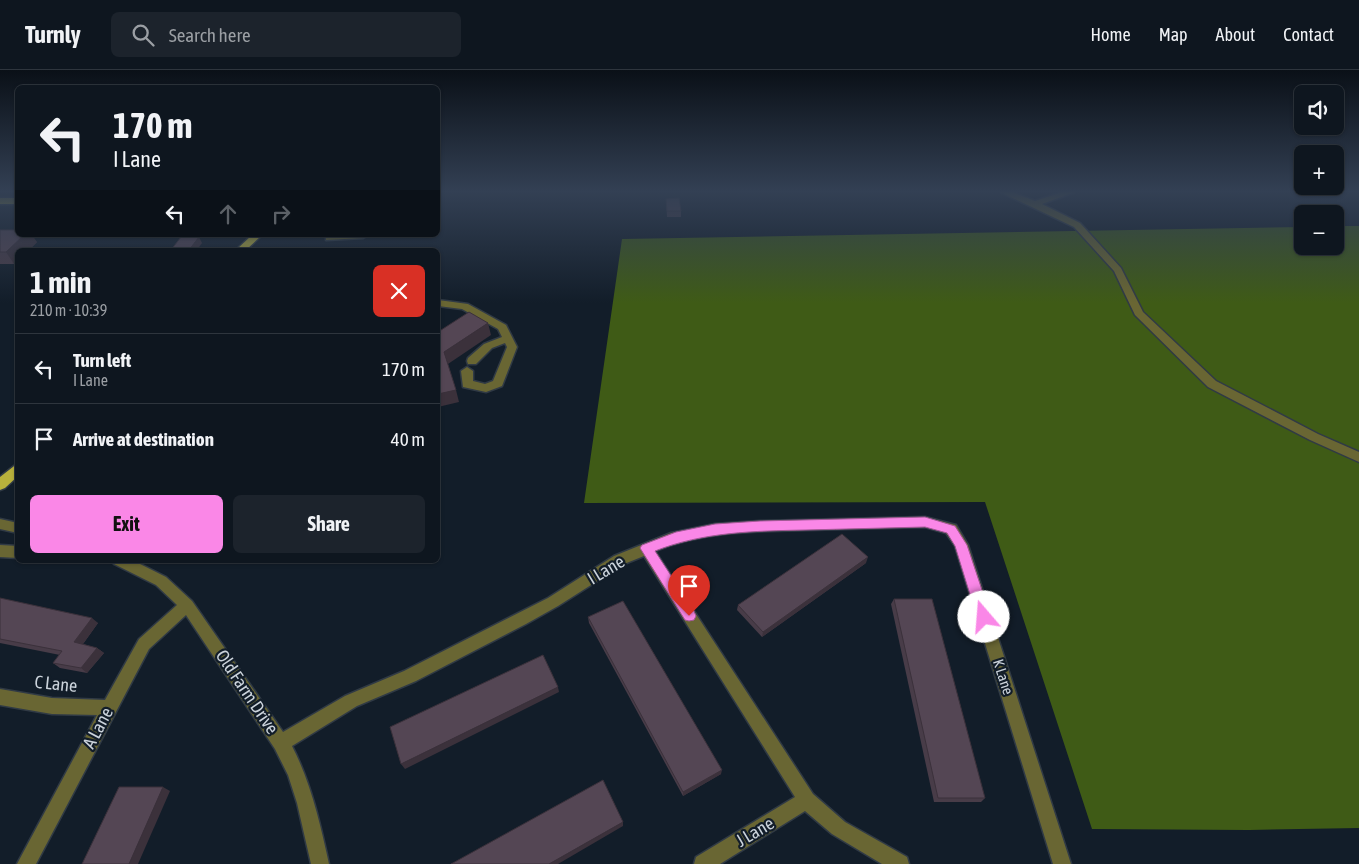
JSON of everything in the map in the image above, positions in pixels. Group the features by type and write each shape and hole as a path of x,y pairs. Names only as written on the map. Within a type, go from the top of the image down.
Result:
{"main road":[{"path":"243,248 255,237"},
{"path":"0,485 15,471"}],"street":[{"path":"1081,229 1118,270 1139,313 1212,384 1359,458"},
{"path":"329,238 340,237"},
{"path":"440,304 464,306 502,327 508,338 512,347 498,383 486,388 467,384 469,366 488,346 508,338"},
{"name":"K Lane","path":"646,548 676,537 715,529 760,526 925,522 951,529 961,545 1062,864"},
{"path":"0,524 15,527"},
{"path":"646,548 808,800 820,815 900,864"},
{"name":"I Lane","path":"281,742 351,701 410,676 521,620 619,560 646,548"},
{"path":"0,551 15,552"},
{"name":"Old Farm Drive","path":"125,563 161,581 187,604 281,742 296,772 306,803 320,864"},
{"name":"A Lane","path":"26,864 144,644 187,604"},
{"name":"C Lane","path":"0,698 52,706 108,708"},
{"name":"J Lane","path":"703,864 808,800"}],"green space":[{"path":"1186,229 1294,229 1294,255 1344,255 1344,229 1359,229 1359,828 1249,830 1092,829 985,502 584,503 622,239"}],"building":[{"path":"0,230 15,230 15,237 22,237 6,252 0,252"},
{"path":"181,237 199,237 191,248 173,248"},
{"path":"469,312 488,323 444,352 456,390 440,394 440,331"},
{"path":"842,534 868,557 763,632 738,605"},
{"path":"0,598 92,618 74,642 97,648 81,668 53,663 62,651 0,639"},
{"path":"894,599 932,599 985,798 938,798"},
{"path":"623,601 722,770 683,792 588,617"},
{"path":"543,655 558,687 401,764 390,727"},
{"path":"603,780 623,822 549,864 451,864"},
{"path":"119,787 163,787 129,864 82,864"}],"route":[{"path":"689,616 646,548 676,537 715,529 925,522 951,529 961,545 984,617"}]}
